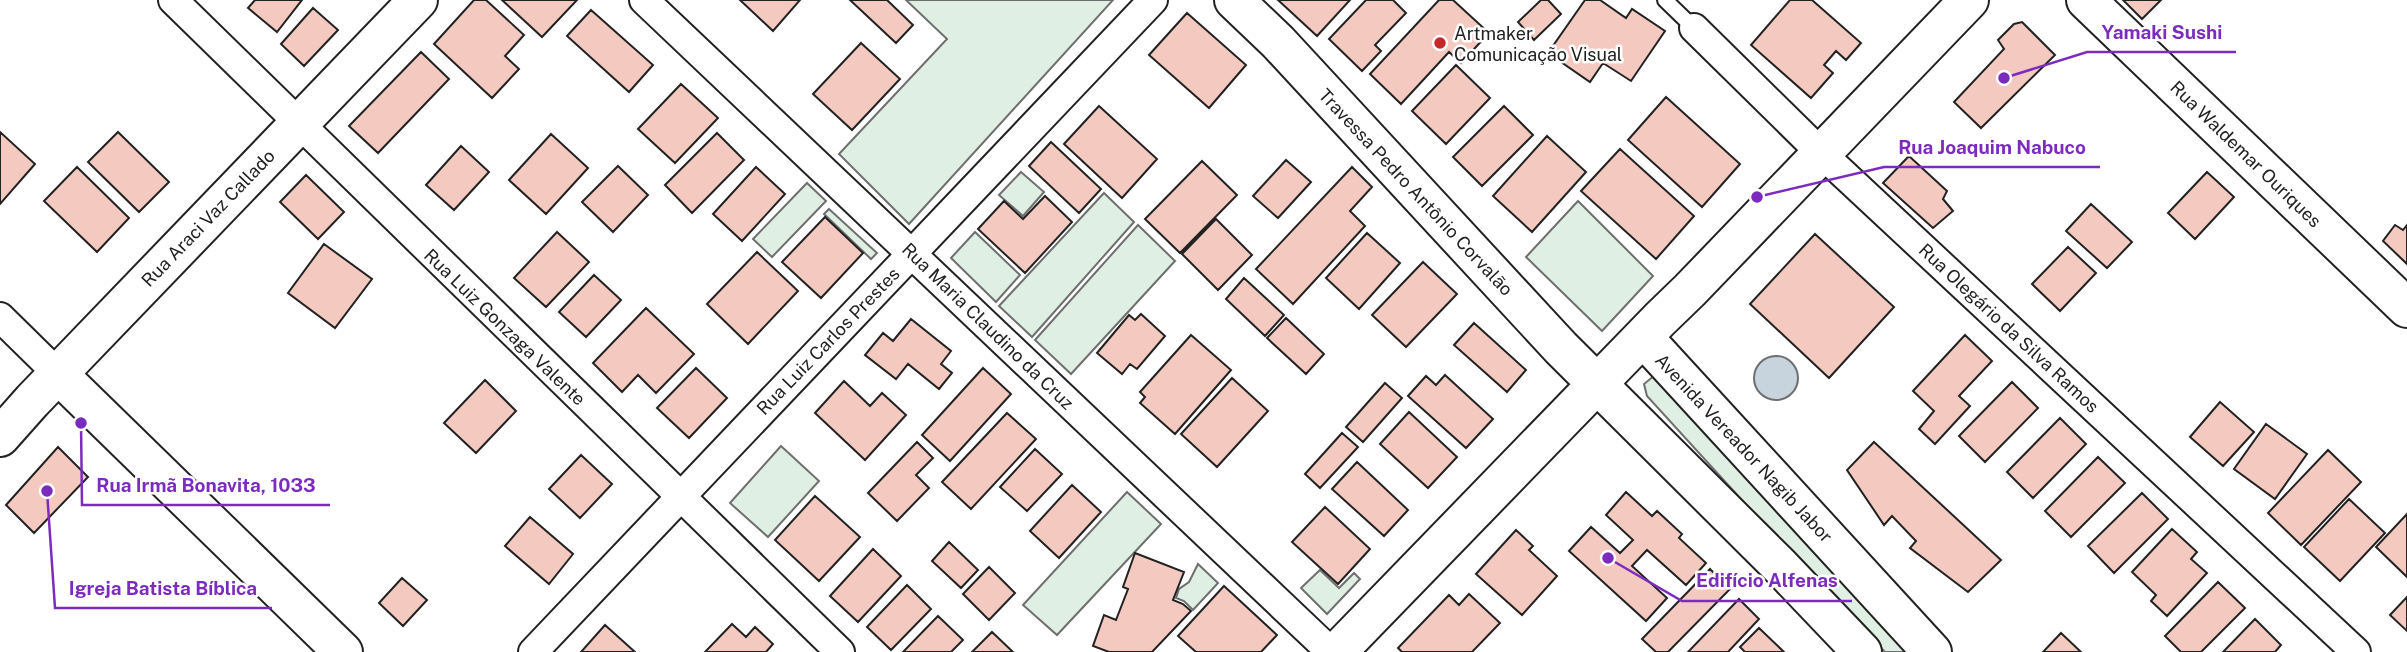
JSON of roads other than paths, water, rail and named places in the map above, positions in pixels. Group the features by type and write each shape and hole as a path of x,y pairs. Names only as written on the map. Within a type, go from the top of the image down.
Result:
{"main road":[{"name":"Rua Araci Vaz Callado","path":"0,437 418,0"},
{"name":"Travessa Pedro Antônio Corvalão","path":"1234,0 1278,42 1561,348 1598,384"},
{"path":"1337,652 1969,0"},
{"name":"Rua Waldemar Ouriques","path":"2086,0 2407,308"},
{"name":"Avenida Vereador Nagib Jabor","path":"1643,337 1932,652"},
{"path":"58,374 342,652"},
{"path":"1598,384 1862,652"},
{"path":"1781,567 1817,528"}],"street":[{"name":"Rua Luiz Gonzaga Valente","path":"173,0 840,652"},
{"name":"Rua Maria Claudino da Cruz","path":"644,0 1331,652"},
{"name":"Rua Luiz Carlos Prestes","path":"533,652 1153,0"},
{"name":"Rua Olegário da Silva Ramos","path":"1693,28 1821,153 2356,652"},
{"path":"0,317 58,374"}],"lane":[{"name":"Rua Olegário da Silva Ramos","path":"1665,0 1693,28"}],"place":[{"name":"Artmaker Comunicação Visual","path":"1440,43"},
{"name":"Yamaki Sushi","path":"2004,78"},
{"name":"Rua Joaquim Nabuco","path":"1757,197"},
{"name":"Rua Irmã Bonavita, 1033","path":"81,423"},
{"name":"Igreja Batista Bíblica","path":"47,491"},
{"name":"Edifício Alfenas","path":"1608,558"}]}
